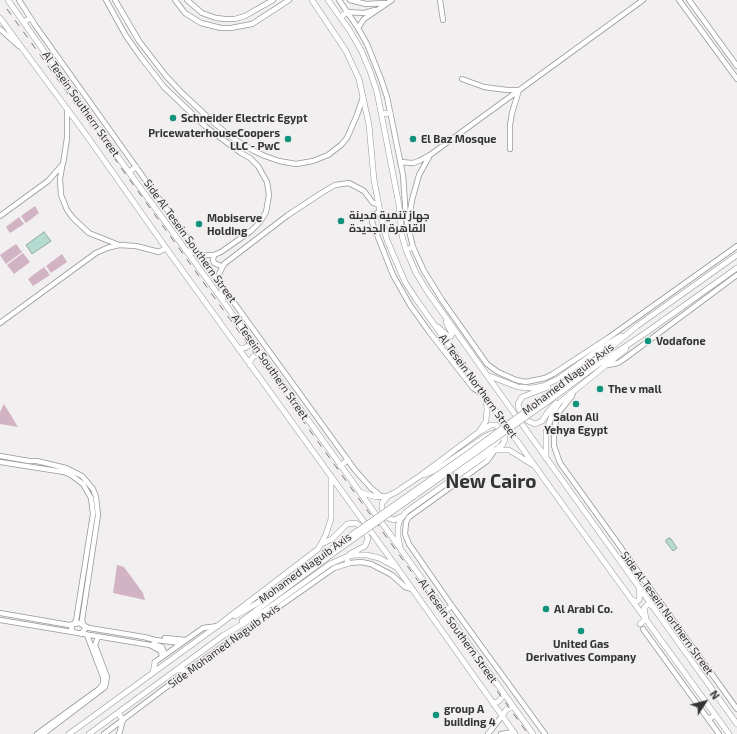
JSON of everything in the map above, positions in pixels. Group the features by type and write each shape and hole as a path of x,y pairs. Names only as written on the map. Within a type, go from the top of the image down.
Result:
{"main road":[{"name":"Al Tesein Southern Street","path":"8,0 129,172 533,734"},
{"name":"Al Tesein Northern Street","path":"328,0 341,17 361,50 377,92 399,206 402,236 406,250 416,273 481,368 737,724"},
{"name":"Al Tesein Northern Street","path":"313,1 346,51 359,79 368,125 378,204 387,240 405,282 432,323 485,395 535,467 729,734"},
{"path":"341,17 347,12"},
{"name":"Al Tesein Southern Street","path":"0,18 398,569 514,733"},
{"path":"24,22 30,18"},
{"path":"381,114 390,113"},
{"path":"129,172 136,167"},
{"path":"375,233 384,230"},
{"path":"406,250 413,247"},
{"name":"Mohamed Naguib Axis","path":"548,398 637,326 737,254"},
{"name":"Mohamed Naguib Axis","path":"219,625 256,604 548,398 697,300 737,268"},
{"path":"432,323 448,336 451,336 452,334 444,315"},
{"path":"637,326 601,348 543,390 522,397 519,400 519,409 528,421 531,424 539,424 553,406 608,365 644,334"},
{"path":"238,348 245,348 248,346 250,340"},
{"path":"250,365 250,361 254,356 261,354"},
{"path":"481,368 487,364"},
{"path":"486,374 510,385 525,388 543,386 558,379"},
{"path":"479,432 486,421 487,410 485,395"},
{"path":"546,458 546,432 549,421 556,407 567,396"},
{"path":"358,491 370,496 385,496 396,492 491,425 496,425 498,427 505,439 503,444 495,450 394,520 385,516 382,508 382,503 385,496"},
{"path":"420,476 436,470 486,436 500,433"},
{"path":"432,493 449,477 496,443 500,433"},
{"path":"495,450 509,450 535,467"},
{"path":"340,466 348,460"},
{"name":"Mohamed Naguib Axis","path":"69,734 279,580 322,544 330,519 331,476"},
{"path":"400,550 397,532 403,515"},
{"path":"322,544 332,538 347,524 351,523 359,525 368,538 367,544 362,549 346,557 348,563"},
{"name":"Mohamed Naguib Axis","path":"89,734 224,636 334,550"},
{"name":"Mohamed Naguib Axis","path":"224,636 263,612 330,564 346,557 354,555 379,558 398,569"},
{"path":"630,598 636,602 639,600 640,596 638,587"},
{"path":"640,624 646,619 644,608 648,604 652,607"},
{"path":"444,611 452,606"},
{"path":"153,673 155,662"},
{"path":"178,670 189,670"},
{"path":"493,704 499,701 504,694"},
{"path":"502,716 506,710 513,706"},
{"path":"118,712 123,720"},
{"path":"709,719 715,715"}],"street":[{"path":"106,0 126,36 159,81 177,101 206,127 250,158 258,166 267,182 269,195 266,212 260,222 251,231 221,252 214,255 199,254 185,250"},
{"path":"115,0 137,37 166,76 183,94 214,123 234,139 254,151 279,161 288,163 304,163 321,158 341,145 347,138 357,115 363,95"},
{"path":"175,0 185,13 201,23 221,28 231,28 252,24 287,0"},
{"path":"187,0 202,13 216,18 225,19 245,16 273,0"},
{"path":"307,0 313,1"},
{"path":"338,0 358,28 368,46 382,79 404,180 408,228 413,247 432,286 487,364 507,377 526,382 537,380 553,374 608,338 737,246"},
{"path":"350,0 366,4 389,2"},
{"path":"440,0 443,20"},
{"path":"400,162 413,163 430,155 643,0"},
{"path":"679,0 737,79"},
{"path":"690,0 737,66"},
{"name":"Side Al Tesein Southern Street","path":"21,1 30,18 136,167 348,460 363,480 385,496"},
{"path":"358,28 364,19 389,2"},
{"path":"347,12 364,13 380,8"},
{"path":"0,29 12,41 22,48"},
{"path":"154,75 160,68"},
{"path":"159,81 166,76"},
{"path":"462,79 472,84 496,89 519,90"},
{"path":"510,149 511,119 519,90"},
{"path":"0,216 58,174 63,164 67,138 67,110"},
{"path":"250,158 254,151"},
{"path":"408,228 412,200 419,175 430,155"},
{"path":"58,174 61,194 67,210 89,233 119,245 136,246 160,252 166,248"},
{"path":"223,301 219,274 221,266 227,260 307,202 336,185 346,183 355,185 367,194 373,203 378,204"},
{"path":"380,211 372,218 375,233 393,275 417,315 473,388 485,395"},
{"path":"107,248 110,245 109,242"},
{"path":"0,323 96,253 119,245"},
{"path":"214,255 214,263 221,266"},
{"path":"608,365 618,363 624,359 697,300 737,275"},
{"name":"Side Al Tesein Northern Street","path":"573,392 572,396 562,408 556,420 553,433 554,446 562,468 737,709"},
{"path":"495,450 487,461 409,517 404,528 405,534 409,544 452,606 545,734"},
{"path":"0,456 41,462 74,471 88,482 96,497 98,515 82,620 85,629 84,634 103,677 103,684 99,689 43,734"},
{"path":"32,467 31,465 33,461"},
{"path":"0,462 64,472 71,475 83,484 91,498 92,515 76,621 71,629 73,632"},
{"path":"39,468 42,465 41,462"},
{"path":"348,563 361,562 371,564 392,575 404,588 412,589"},
{"name":"Side Mohamed Naguib Axis","path":"104,734 189,670 324,575 334,568 348,563"},
{"path":"0,613 69,625 79,624 89,628 144,637 162,647 163,656"},
{"path":"0,620 143,644 153,642 183,642"},
{"name":"Side Mohamed Naguib Axis","path":"155,662 203,628 219,625"},
{"path":"644,629 720,734"},
{"path":"37,734 56,723 106,687 107,677 95,645 98,636"},
{"path":"143,644 144,637"},
{"path":"488,734 502,716"},
{"path":"119,734 123,720"},
{"path":"501,734 514,733"}],"shaded area":[{"path":"35,206 39,213 26,223 21,216"},
{"path":"19,217 24,224 10,233 6,227"},
{"path":"44,232 51,241 32,254 26,245"},
{"path":"16,244 22,252 6,264 0,255"},
{"path":"23,253 30,262 14,274 7,265"},
{"path":"62,254 67,262 51,273 46,266"},
{"path":"44,267 50,275 33,286 28,279"},
{"path":"4,404 18,427 0,424 0,412"},
{"path":"669,538 677,548 673,551 666,542"},
{"path":"117,565 124,567 143,593 145,600 113,593"}],"railway":[{"path":"7,9 528,734"}],"place":[{"name":"Schneider Electric Egypt","path":"173,118"},
{"name":"PricewaterhouseCoopers LLC - PwC","path":"288,139"},
{"name":"El Baz Mosque","path":"413,139"},
{"name":"جهاز تنمية مدينة القاهرة الجديدة","path":"341,221"},
{"name":"Mobiserve Holding","path":"199,224"},
{"name":"Vodafone","path":"648,341"},
{"name":"The v mall","path":"600,389"},
{"name":"Salon Ali Yehya Egypt","path":"576,404"},
{"name":"Al Arabi Co.","path":"546,609"},
{"name":"United Gas Derivatives Company","path":"581,631"},
{"name":"group A building 4","path":"436,715"}],"district":[{"name":"New Cairo","path":"491,482"}]}
